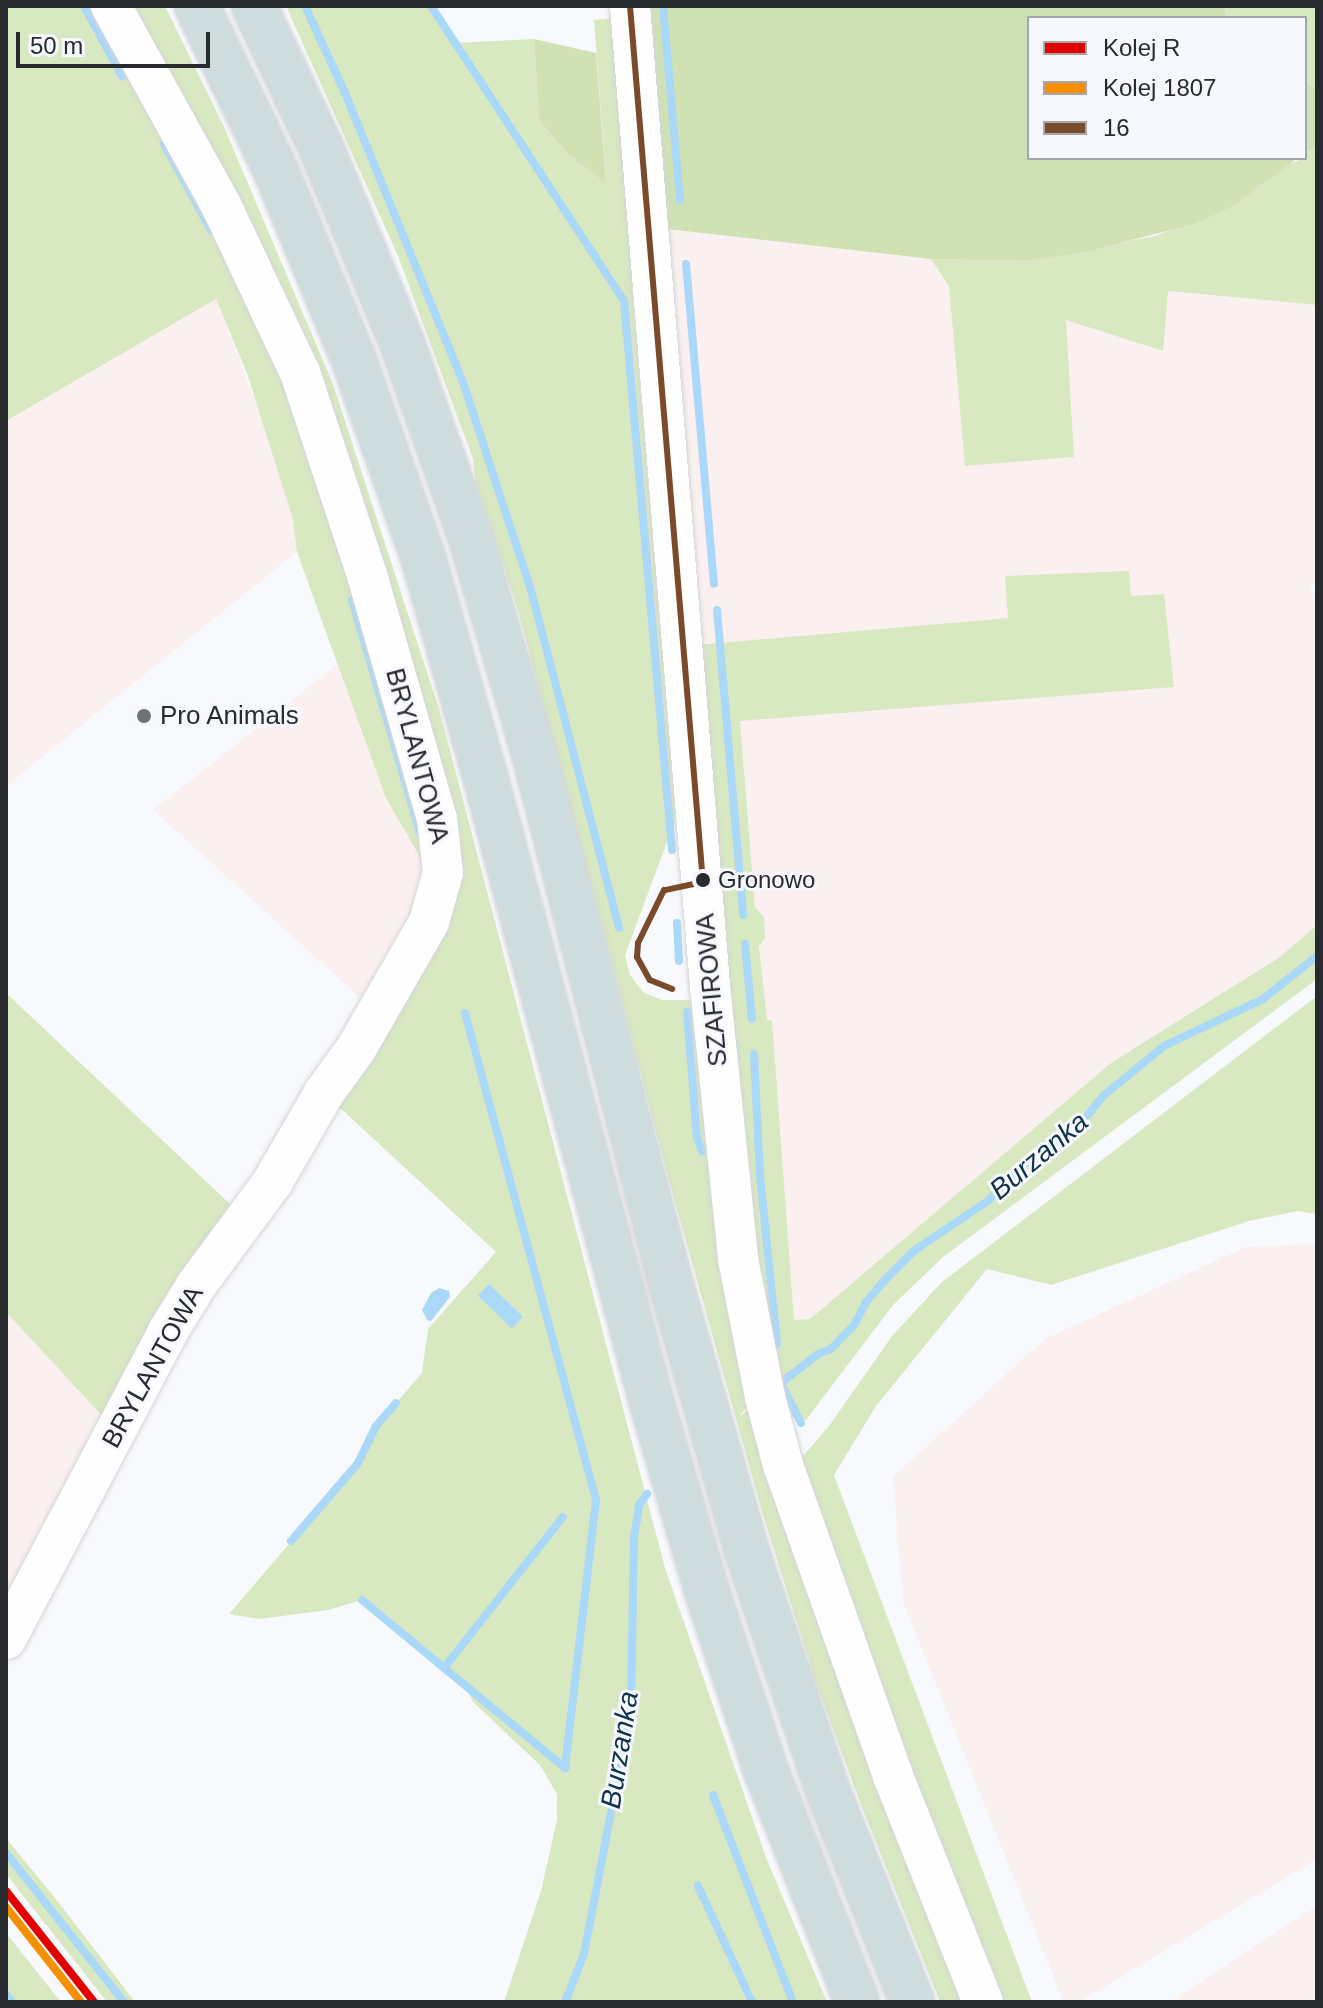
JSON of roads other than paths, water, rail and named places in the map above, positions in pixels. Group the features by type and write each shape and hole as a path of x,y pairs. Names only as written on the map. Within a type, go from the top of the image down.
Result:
{"highway":[{"path":"197,6 276,171 354,360 424,560 483,768 652,1403 708,1594 767,1773 857,2002"},
{"path":"254,6 322,150 402,343 472,542 534,754 671,1285 742,1535 829,1794 912,2002"}],"street":[{"name":"BRYLANTOWA","path":"6,1639 174,1321 272,1183 324,1093 356,1049 429,922 443,873 437,819 367,575 300,373 222,207 111,6"},
{"name":"SZAFIROWA","path":"630,6 722,1107 738,1259 765,1397 783,1465 879,1736 983,2002"}],"water":[{"path":"489,1284 523,1317 512,1328 478,1296"},
{"path":"439,1288 449,1291 450,1297 431,1321 427,1320 422,1310 431,1293"}],"waterway":[{"path":"84,6 122,76"},
{"path":"305,6 345,93 462,379 531,590 619,928"},
{"path":"431,6 624,301 672,850"},
{"path":"663,6 680,200"},
{"path":"164,144 211,230"},
{"path":"686,264 714,584"},
{"path":"352,600 420,833"},
{"path":"717,610 743,915"},
{"path":"677,923 679,961"},
{"path":"745,944 752,1019"},
{"name":"Burzanka","path":"801,1423 781,1383 818,1354 831,1349 854,1325 866,1302 915,1250 989,1200 1031,1157 1074,1132 1103,1096 1164,1046 1263,999 1317,956"},
{"path":"687,1012 697,1138 702,1151"},
{"path":"465,1013 596,1500 565,1768"},
{"path":"754,1054 760,1176 777,1344"},
{"path":"291,1541 358,1463 376,1426 396,1403"},
{"name":"Burzanka","path":"565,2002 584,1954 631,1708 634,1538 639,1505 647,1494"},
{"path":"444,1668 563,1517"},
{"path":"362,1600 565,1768"},
{"path":"713,1795 793,2002"},
{"path":"6,1853 124,2002"},
{"path":"698,1886 752,2002"},
{"path":"6,1994 12,2002"}],"rail line":[{"name":"R","path":"6,1891 94,2002"},
{"name":"1807","path":"6,1907 81,2002"}],"place":[{"name":"Pro Animals","path":"144,716"},
{"name":"Gronowo","path":"703,880"}]}
